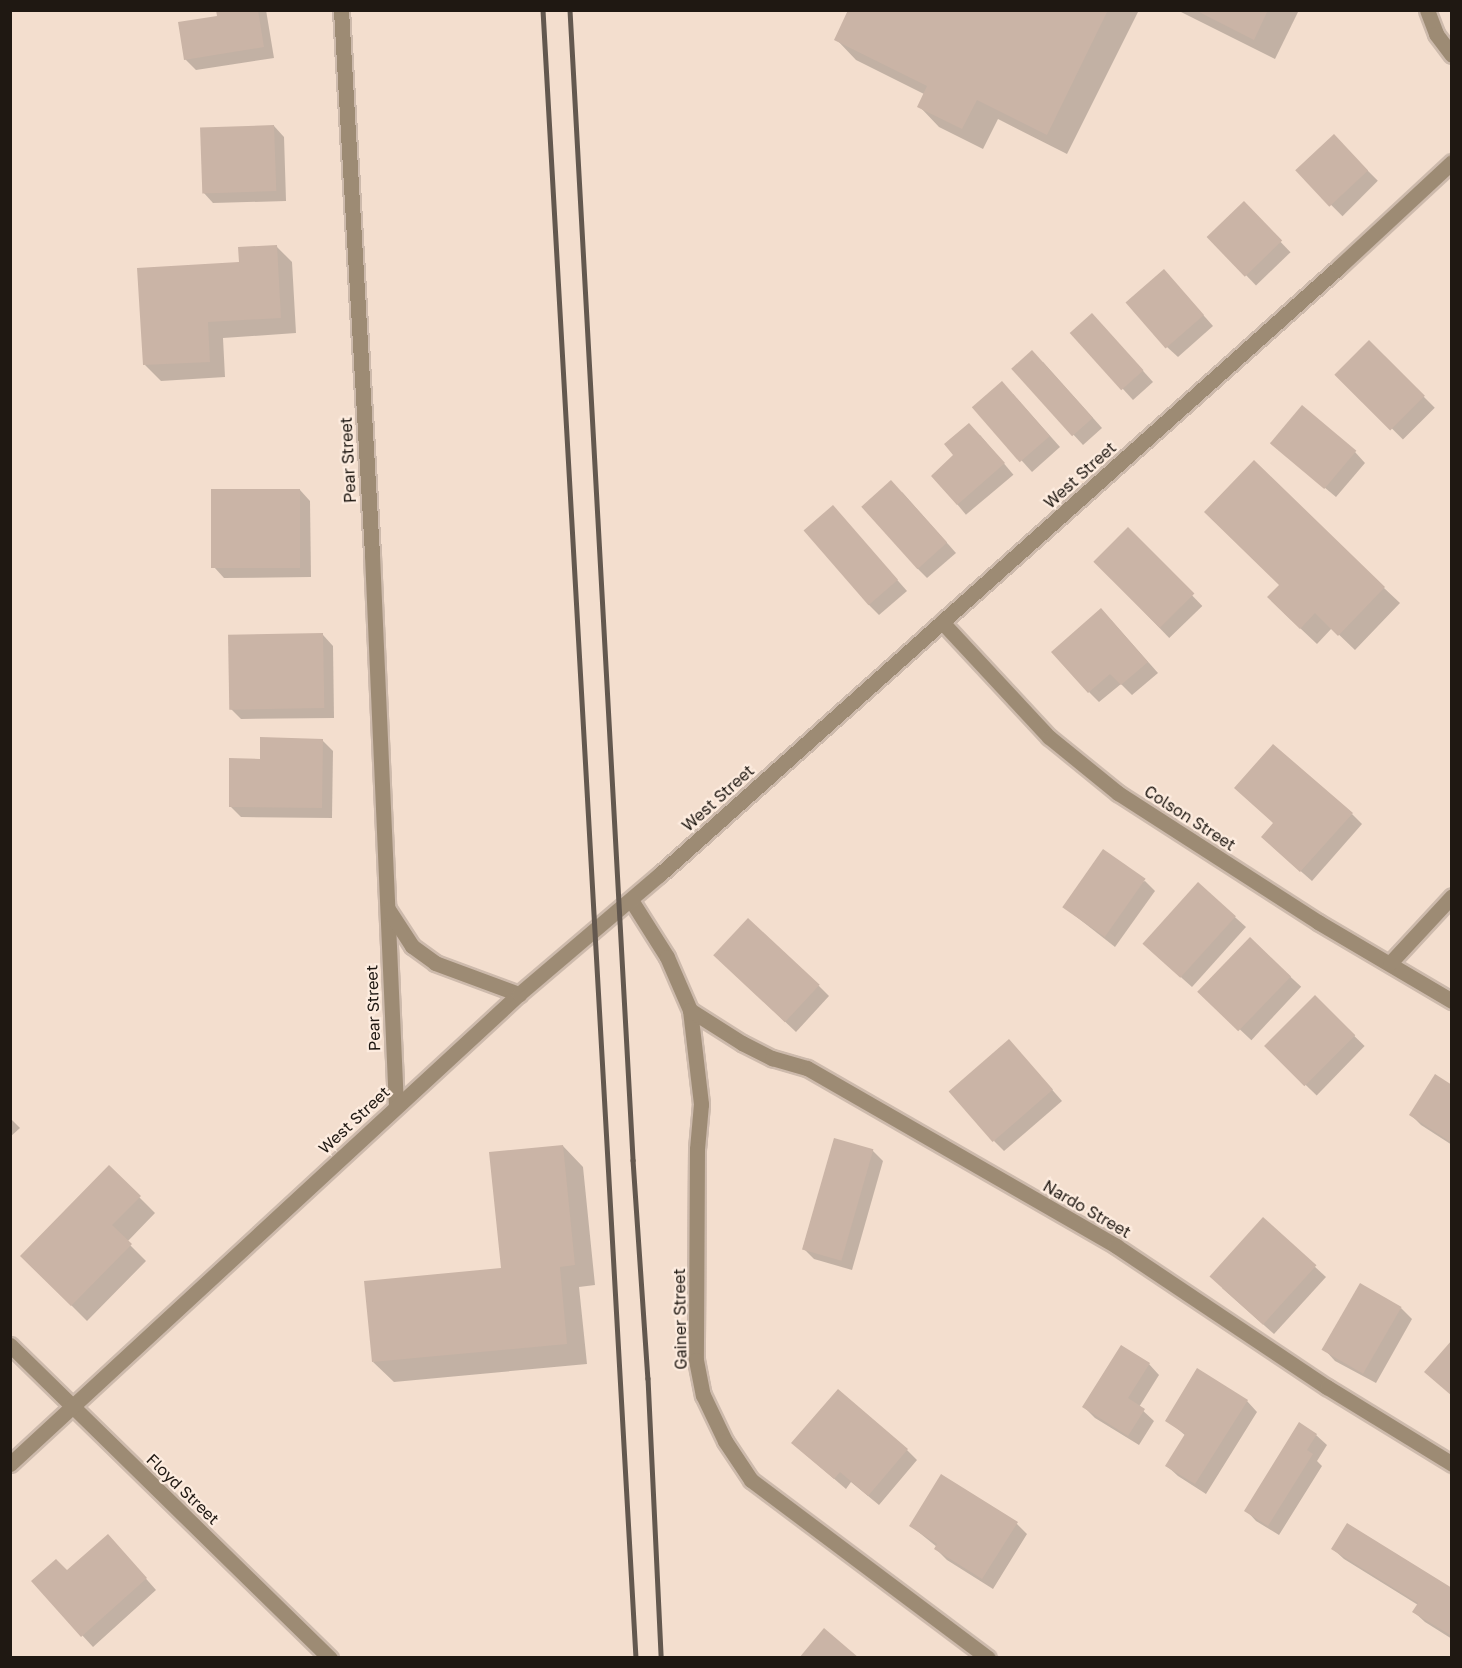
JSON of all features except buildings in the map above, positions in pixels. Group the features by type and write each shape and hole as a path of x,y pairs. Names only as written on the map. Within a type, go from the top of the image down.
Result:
{"street":[{"name":"Pear Street","path":"341,10 372,555 396,1106"},
{"path":"1427,10 1436,33 1452,55"},
{"name":"West Street","path":"10,1464 74,1408 519,994 630,900 942,622 1339,267 1452,162"},
{"name":"Colson Street","path":"942,622 1049,736 1118,793 1318,922 1452,1001"},
{"path":"1390,963 1452,896"},
{"name":"Gainer Street","path":"630,900 667,957 690,1010 701,1104 697,1149 696,1360 703,1395 725,1441 751,1480 988,1658"},
{"path":"387,908 412,946 435,963 519,994"},
{"name":"Nardo Street","path":"690,1010 742,1043 772,1058 807,1068 1116,1246 1327,1387 1452,1464"},
{"name":"Floyd Street","path":"10,1345 330,1658"}],"railway":[{"path":"543,10 636,1658"},
{"path":"570,10 633,1160 648,1378 661,1658"}]}
